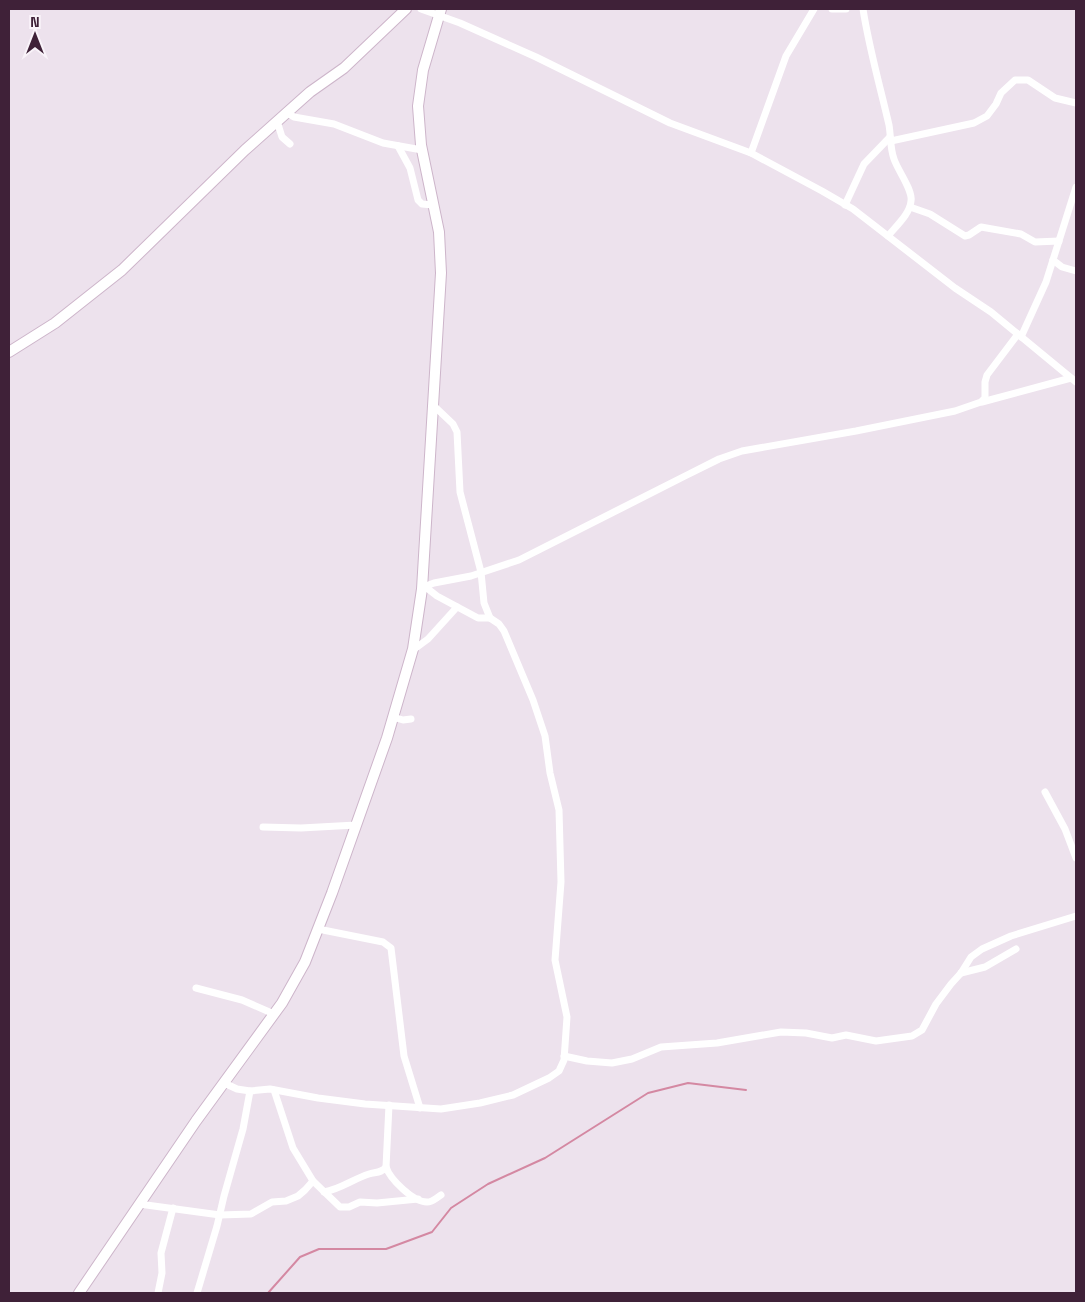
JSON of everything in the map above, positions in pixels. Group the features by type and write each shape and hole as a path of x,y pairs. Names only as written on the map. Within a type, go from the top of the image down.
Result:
{"street":[{"path":"9,352 55,323 122,270 212,181 286,112 344,68 406,9"},
{"path":"421,9 440,12 670,123 751,153 776,165 845,205 888,236 1074,380"},
{"path":"751,153 786,56 814,9"},
{"path":"832,9 846,9"},
{"path":"863,9 891,139 890,148 898,170 911,194 910,207 888,236"},
{"path":"79,1293 224,1082 274,1014 305,962 387,738 413,650 424,586 441,264 441,245 422,150 418,106 423,70 440,12"},
{"path":"845,205 864,164 891,139 968,124 982,119 994,108 1001,93 1015,80 1028,80 1054,98 1076,103"},
{"path":"286,112 300,119 334,124 383,144 422,150"},
{"path":"277,121 282,137 290,144"},
{"path":"398,146 410,168 418,200 422,204 433,205"},
{"path":"981,402 985,398 987,375 1019,336 1046,282 1076,187"},
{"path":"910,207 930,214 966,236 981,227 1018,234 1035,242 1059,241"},
{"path":"1069,212 1076,215"},
{"path":"1053,260 1062,267 1076,271"},
{"path":"424,586 471,576 519,560 719,459 742,451 856,432 955,411 981,402 1074,380"},
{"path":"224,1082 237,1089 250,1091 274,1090 318,1098 389,1106 442,1109 499,1100 513,1095 549,1078 559,1071 564,1056 567,1012 555,960 561,867 560,823 557,800 550,773 547,744 534,700 504,631 499,624 490,618 484,604 480,572 460,492 457,432 453,424 433,405"},
{"path":"424,586 437,596 478,618 490,618"},
{"path":"413,650 428,639 456,607"},
{"path":"393,717 411,719"},
{"path":"1045,792 1065,830 1076,858"},
{"path":"263,827 301,828 356,825"},
{"path":"564,1056 587,1061 612,1063 632,1059 661,1047 717,1043 781,1032 806,1033 832,1038 846,1035 876,1041 912,1036 922,1030 936,1004 971,958 995,942 1076,916"},
{"path":"318,928 383,942 391,948 404,1056 420,1108"},
{"path":"961,973 985,968 1016,949"},
{"path":"196,988 242,1000 274,1014"},
{"path":"274,1090 293,1148 313,1181 340,1207 344,1208 360,1202 377,1203 418,1199"},
{"path":"197,1293 243,1129 250,1091"},
{"path":"389,1106 386,1167 388,1173 401,1187 418,1199 428,1202 435,1200 441,1195"},
{"path":"324,1192 336,1190 367,1174 383,1171 386,1167"},
{"path":"139,1204 220,1215 251,1214 272,1202 290,1200 305,1190 313,1181"},
{"path":"158,1293 162,1273 161,1254 172,1208"}],"waterway":[{"path":"268,1293 300,1257 319,1249 386,1249 432,1232 451,1208 488,1184 545,1158 648,1093 688,1083 746,1090"}]}
